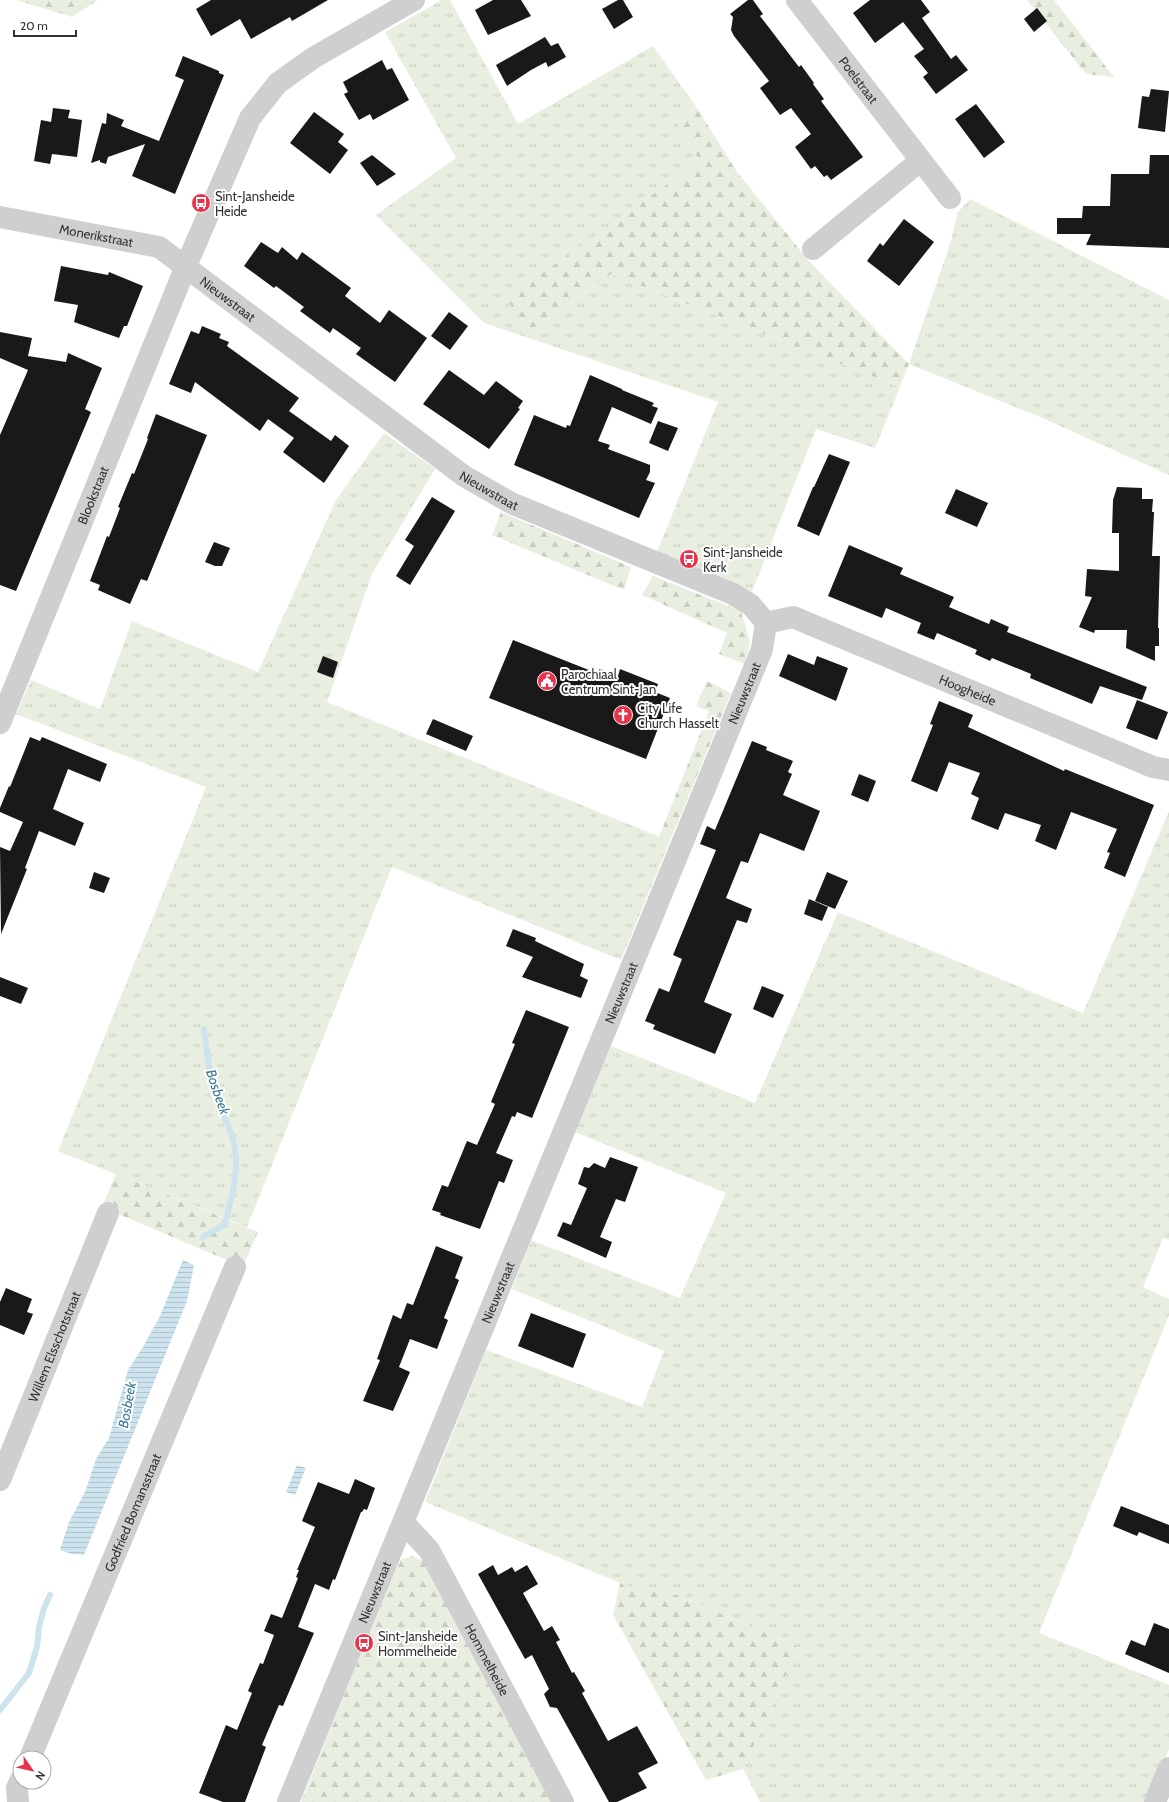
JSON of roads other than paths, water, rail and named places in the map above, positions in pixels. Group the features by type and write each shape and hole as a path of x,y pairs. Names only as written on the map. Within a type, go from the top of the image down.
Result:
{"street":[{"path":"186,266 250,118 278,83 313,58 414,0"},
{"name":"Poelstraat","path":"797,0 950,198"},
{"path":"813,249 920,161"},
{"name":"Monerikstraat","path":"0,217 159,246 186,266"},
{"name":"Nieuwstraat","path":"186,266 464,476 510,503 732,594 752,606 766,624 762,649 404,1523 288,1802"},
{"name":"Blookstraat","path":"0,723 186,266"},
{"name":"Hoogheide","path":"766,624 793,617 1153,767 1169,770"},
{"name":"Willem Elsschotstraat","path":"0,1480 108,1213"},
{"name":"Godfried Bomansstraat","path":"33,1750 235,1266"},
{"name":"Hommelheide","path":"404,1523 429,1550 563,1802"},
{"path":"1155,1802 1169,1768"},
{"path":"17,1790 18,1802"}],"water":[{"path":"183,1260 194,1265 187,1301 84,1555 72,1554 60,1550 69,1522 85,1492 96,1459 109,1438 128,1370 160,1316"},
{"path":"297,1465 306,1468 295,1495 286,1492"}],"waterway":[{"name":"Bosbeek","path":"203,1237 225,1224 233,1191 236,1167 234,1142 212,1081 204,1029"},
{"name":"Bosbeek","path":"0,1710 29,1673 37,1647 39,1627 44,1608 50,1595"}],"place":[{"name":"Sint-Jansheide Heide","path":"201,203"},
{"name":"Sint-Jansheide Kerk","path":"689,559"},
{"name":"Parochiaal Centrum Sint-Jan","path":"547,681"},
{"name":"City Life Church Hasselt","path":"623,715"},
{"name":"Sint-Jansheide Hommelheide","path":"364,1643"}]}
